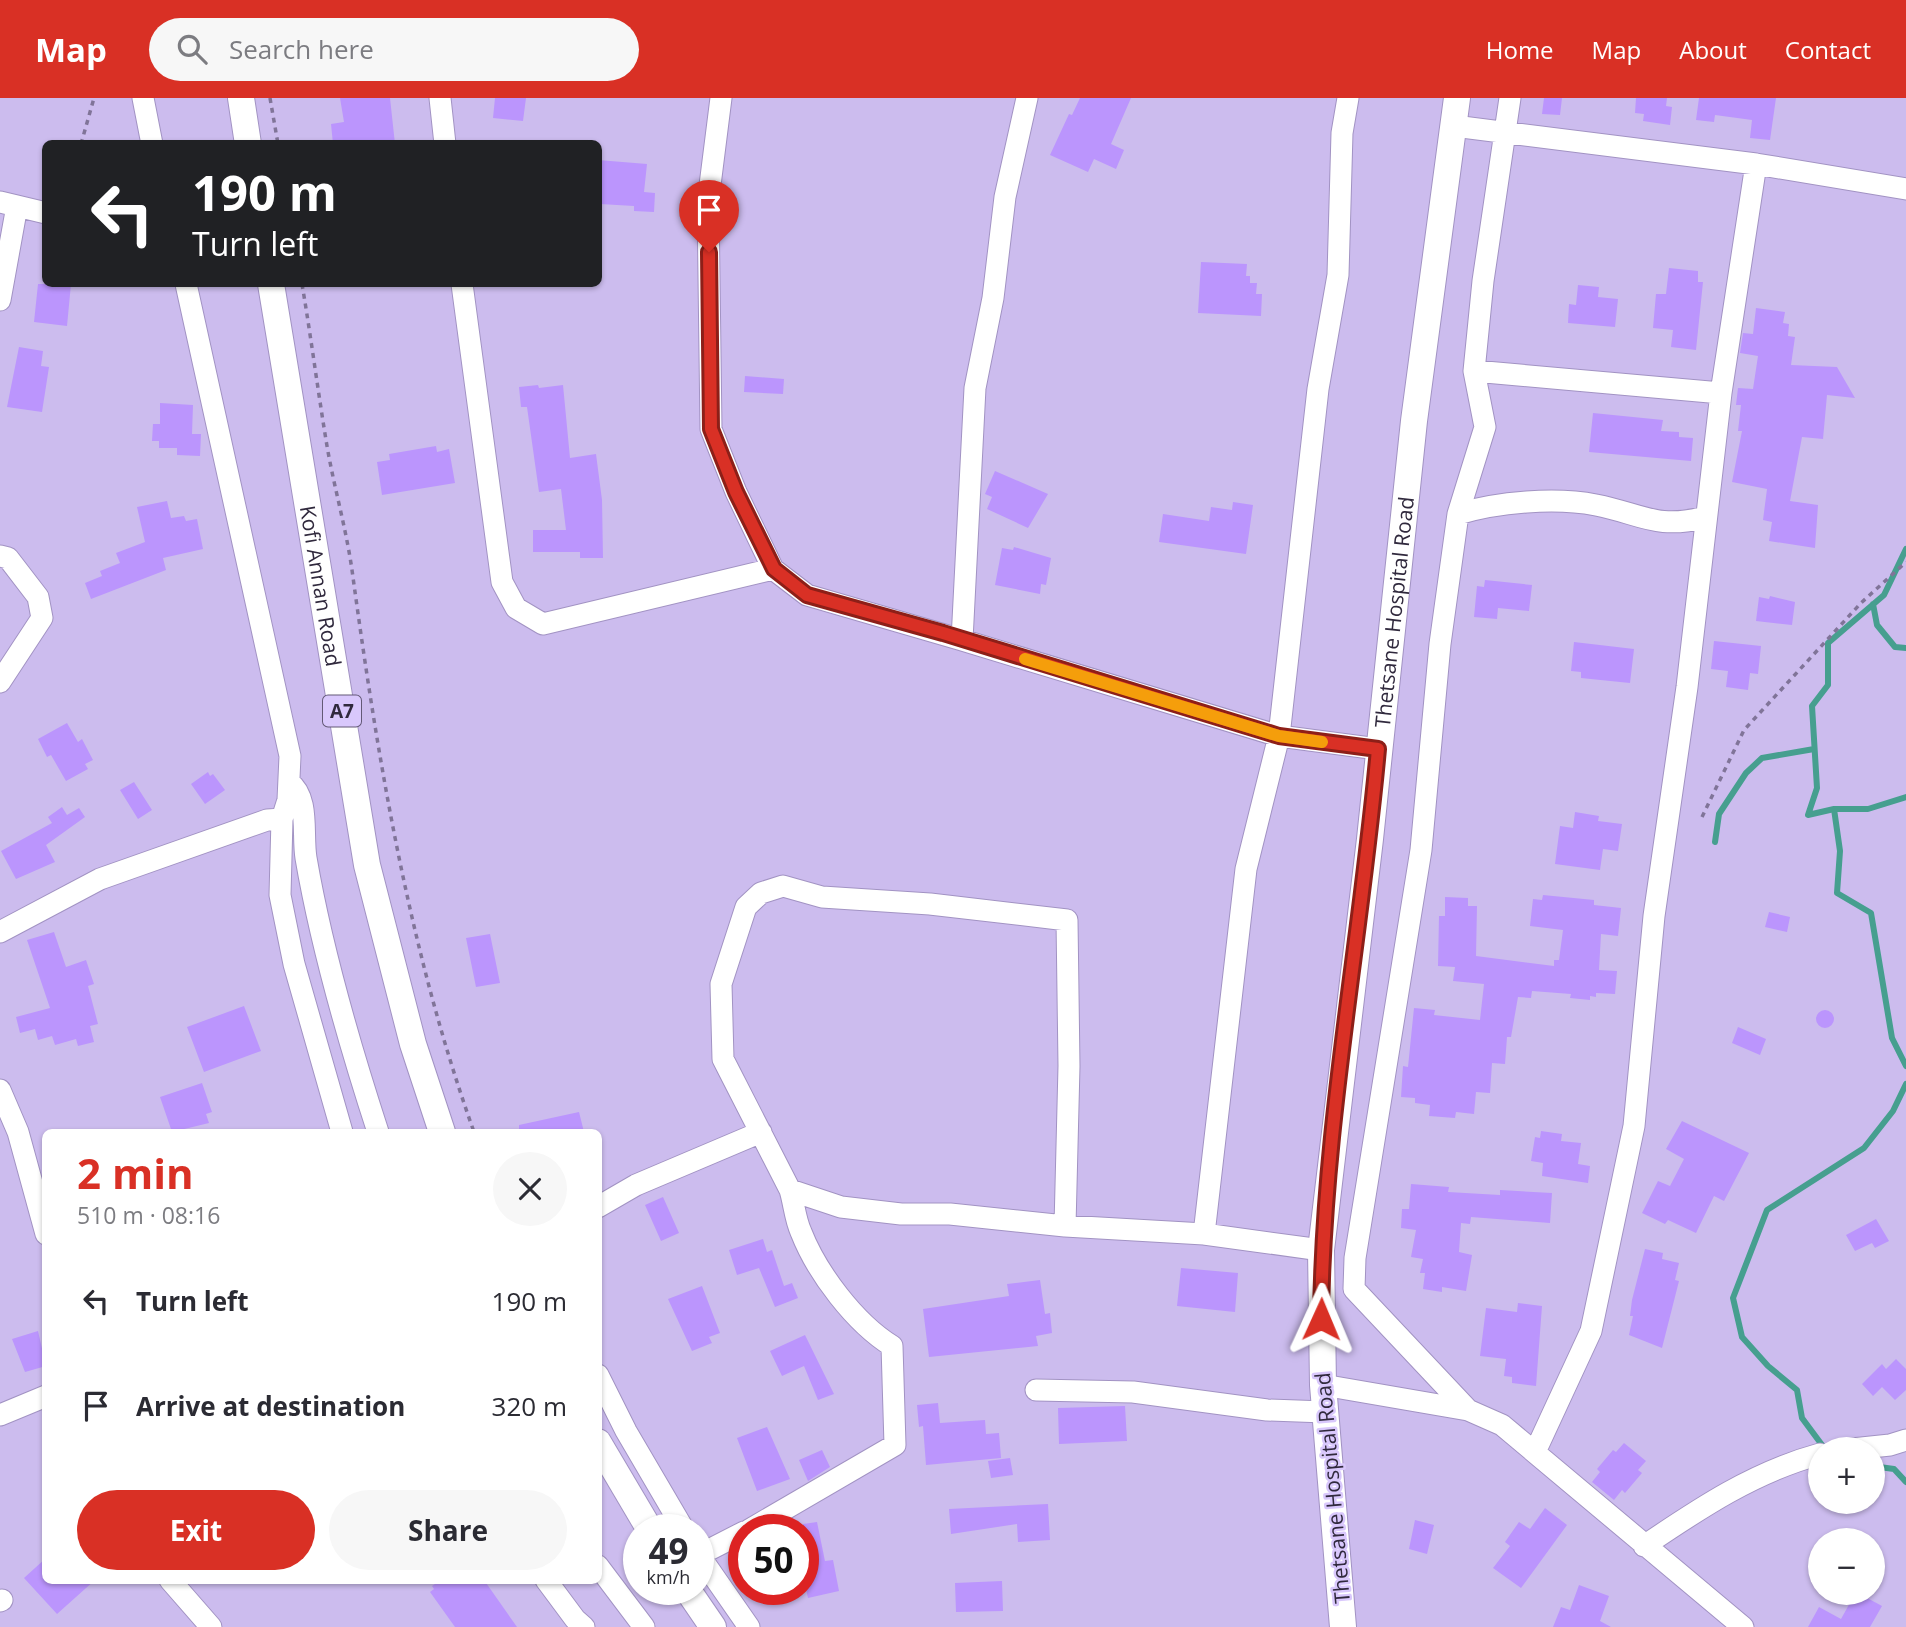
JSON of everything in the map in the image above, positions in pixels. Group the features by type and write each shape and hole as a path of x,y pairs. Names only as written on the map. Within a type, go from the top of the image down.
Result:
{"main road":[{"path":"241,98 247,140"},
{"name":"Thetsane Hospital Road","path":"1343,1627 1323,1385 1321,1250 1414,421 1457,98"},
{"name":"Kofi Annan Road","path":"271,287 367,864 413,1044 441,1129"},
{"path":"602,1450 640,1514"},
{"path":"698,1605 713,1627"}],"street":[{"path":"143,98 151,140"},
{"path":"440,98 445,140"},
{"path":"721,98 708,201 711,429 736,492 774,569 807,595 1279,736 1378,749"},
{"path":"962,640 975,388 993,298 1005,197 1027,98"},
{"path":"1204,1234 1246,869 1279,736 1318,389 1338,275 1342,133 1348,98"},
{"path":"1468,1410 1354,1289 1355,1258 1421,850 1440,645 1458,514 1485,427 1474,372 1483,281 1510,98"},
{"path":"1454,126 1756,164 1906,189"},
{"path":"1535,1452 1591,1331 1634,1126 1654,916 1687,687 1721,393 1756,164"},
{"path":"0,300 8,204 42,212"},
{"path":"187,287 290,756 289,782 282,819 280,895 294,964 341,1129"},
{"path":"462,287 502,582 516,608 544,624 774,569"},
{"path":"1474,372 1721,393"},
{"path":"1458,514 1489,505 1516,502 1595,505 1642,519 1678,524 1706,517"},
{"path":"0,556 8,558 38,597 42,618 0,682"},
{"path":"289,782 296,787 302,802 306,856 328,956 353,1057 377,1129"},
{"path":"0,932 100,879 267,820 282,819"},
{"path":"776,1514 895,1445 892,1346 870,1333 842,1302 801,1233 790,1190 723,1059 721,984 746,907 761,893 783,886 821,897 930,904 1067,920 1069,1066 1065,1226"},
{"path":"0,1090 18,1132 42,1219"},
{"path":"602,1205 636,1185 761,1132"},
{"path":"790,1190 841,1206 1065,1226 1204,1234 1321,1250"},
{"path":"602,1383 626,1431 675,1514"},
{"path":"1323,1385 1468,1410 1502,1425 1744,1627"},
{"path":"1036,1390 1145,1393 1267,1410 1325,1412"},
{"path":"0,1415 42,1398"},
{"path":"1885,1446 1906,1440"},
{"path":"1644,1546 1719,1495 1783,1464 1808,1457"},
{"path":"602,1571 644,1627"},
{"path":"714,1577 749,1627"},
{"path":"173,1584 211,1627"},
{"path":"549,1584 576,1624"}],"path":[{"path":"82,140 94,98"},
{"path":"270,98 277,140"},
{"path":"302,287 327,446 351,567 366,684 414,933 453,1075 473,1129"},
{"path":"1702,817 1744,730 1861,603 1906,562"}],"building":[{"path":"340,98 390,98 395,140 333,140 331,124 344,122"},
{"path":"495,98 526,98 523,121 493,118"},
{"path":"1080,98 1131,98 1111,144 1124,150 1116,169 1094,159 1088,172 1050,155 1069,114 1072,115"},
{"path":"1544,98 1562,98 1560,115 1542,114"},
{"path":"1636,98 1667,98 1666,106 1672,107 1670,125 1643,121 1644,114 1635,113"},
{"path":"1699,98 1776,98 1770,140 1750,138 1752,120 1715,115 1714,122 1696,120"},
{"path":"602,160 647,164 644,192 655,193 654,212 634,211 634,206 602,204"},
{"path":"1201,262 1247,264 1246,276 1250,276 1250,283 1257,283 1256,294 1262,294 1261,316 1198,313"},
{"path":"1669,268 1698,271 1698,282 1703,282 1696,350 1671,347 1673,330 1653,328 1656,294 1666,294"},
{"path":"38,284 42,284 42,287 71,287 67,326 34,322"},
{"path":"1578,285 1599,287 1598,297 1618,299 1615,327 1568,323 1569,304 1576,305"},
{"path":"1756,308 1785,312 1783,323 1789,324 1788,336 1795,337 1791,365 1837,367 1855,398 1827,395 1823,439 1802,437 1790,501 1818,505 1815,548 1769,541 1772,522 1763,520 1767,489 1732,482 1742,431 1738,431 1741,405 1736,405 1738,388 1753,389 1758,356 1740,353 1743,333 1753,334"},
{"path":"19,347 43,351 41,366 49,367 42,412 7,407"},
{"path":"745,376 784,379 783,394 744,392"},
{"path":"538,385 539,388 563,385 570,458 596,454 602,500 603,558 580,558 580,552 533,552 533,530 566,530 561,489 539,492 527,407 521,407 519,387"},
{"path":"160,403 193,405 192,434 201,434 200,456 177,455 177,448 159,448 159,441 152,441 153,424 160,424"},
{"path":"1593,413 1663,420 1661,431 1679,432 1679,437 1693,438 1691,461 1589,452"},
{"path":"436,446 437,452 449,449 455,483 382,495 377,462 390,460 389,454"},
{"path":"995,471 1048,494 1028,528 987,509 992,497 985,494"},
{"path":"167,501 171,518 184,516 186,521 197,519 203,549 163,558 166,570 91,599 85,583 102,576 100,571 120,563 116,553 145,542 137,507"},
{"path":"1233,502 1253,505 1246,554 1159,542 1163,514 1209,521 1211,507 1232,510"},
{"path":"1014,547 1051,558 1046,585 1041,584 1040,594 995,585 1002,548 1013,550"},
{"path":"1485,580 1532,585 1529,611 1498,608 1497,619 1474,617 1477,586 1484,587"},
{"path":"1770,596 1795,602 1792,625 1756,621 1759,597 1769,599"},
{"path":"1714,641 1761,646 1758,674 1750,673 1748,690 1726,687 1728,671 1711,669"},
{"path":"1574,642 1634,649 1630,683 1581,678 1581,672 1571,671"},
{"path":"67,723 78,742 82,739 93,760 85,764 88,769 66,781 51,755 47,757 38,739"},
{"path":"208,772 210,776 213,774 225,790 205,804 191,784"},
{"path":"134,782 152,810 138,819 120,790"},
{"path":"62,807 67,815 79,808 85,817 46,845 55,862 16,879 1,851 52,823 48,817"},
{"path":"1575,812 1599,816 1598,821 1622,824 1618,851 1603,849 1600,870 1555,864 1560,826 1573,828"},
{"path":"1543,895 1594,900 1594,905 1621,908 1618,936 1601,934 1599,970 1617,971 1615,994 1596,993 1596,997 1590,996 1590,1000 1570,998 1571,994 1532,991 1531,998 1518,997 1511,1037 1507,1037 1505,1064 1492,1063 1490,1093 1476,1092 1474,1114 1456,1112 1455,1118 1429,1116 1430,1105 1415,1103 1415,1098 1401,1097 1403,1066 1408,1067 1414,1008 1435,1010 1434,1015 1480,1020 1484,984 1453,981 1455,967 1438,966 1439,916 1445,916 1445,897 1468,898 1468,906 1477,906 1476,956 1554,966 1554,960 1559,960 1563,930 1530,926 1533,899 1542,900"},
{"path":"1769,912 1790,917 1787,932 1765,927"},
{"path":"54,932 66,967 86,960 94,984 88,986 98,1024 90,1026 94,1042 78,1046 76,1039 55,1045 52,1036 38,1040 35,1029 20,1033 16,1017 50,1008 27,940"},
{"path":"490,934 500,983 476,987 466,938"},
{"path":"244,1006 261,1051 204,1072 187,1027"},
{"path":"1825,1010 1831,1013 1834,1019 1831,1025 1825,1028 1819,1025 1816,1019 1819,1013"},
{"path":"1738,1027 1766,1039 1760,1055 1732,1043"},
{"path":"202,1083 212,1112 206,1114 209,1123 171,1129 160,1097"},
{"path":"579,1112 583,1129 519,1129 519,1125"},
{"path":"1682,1121 1749,1153 1724,1201 1714,1196 1696,1233 1668,1220 1665,1224 1642,1213 1658,1181 1670,1186 1684,1159 1666,1149"},
{"path":"1541,1131 1562,1134 1561,1141 1581,1143 1578,1164 1590,1166 1588,1183 1542,1176 1543,1163 1531,1161 1535,1137 1540,1138"},
{"path":"1411,1184 1449,1187 1448,1192 1500,1195 1500,1190 1552,1193 1550,1223 1471,1217 1470,1224 1461,1223 1459,1252 1472,1255 1466,1291 1442,1287 1442,1292 1423,1289 1425,1273 1420,1273 1423,1259 1411,1257 1416,1230 1401,1228 1402,1209 1409,1209"},
{"path":"663,1197 679,1233 661,1241 645,1205"},
{"path":"1876,1219 1889,1241 1875,1248 1872,1243 1855,1251 1846,1235"},
{"path":"763,1239 767,1252 772,1250 784,1286 792,1283 798,1298 775,1307 759,1268 737,1275 729,1250"},
{"path":"1645,1249 1663,1253 1662,1259 1679,1263 1675,1280 1679,1281 1662,1348 1629,1335 1633,1316 1630,1316 1632,1300"},
{"path":"1181,1268 1238,1273 1235,1312 1177,1306"},
{"path":"1040,1280 1045,1314 1050,1313 1052,1333 1036,1336 1038,1346 929,1357 923,1309 1009,1296 1007,1284"},
{"path":"702,1286 720,1333 709,1337 712,1343 692,1351 668,1299"},
{"path":"1518,1303 1542,1306 1536,1386 1512,1383 1512,1377 1504,1376 1506,1359 1480,1356 1486,1308 1517,1312"},
{"path":"38,1331 42,1367 25,1372 12,1339"},
{"path":"805,1335 834,1394 818,1400 804,1366 782,1376 770,1351"},
{"path":"1896,1359 1906,1369 1906,1390 1895,1400 1882,1387 1873,1396 1862,1384 1882,1364 1886,1369"},
{"path":"938,1403 940,1423 985,1420 986,1434 999,1433 1001,1458 926,1465 923,1426 919,1427 917,1405"},
{"path":"1125,1406 1127,1441 1059,1444 1058,1408"},
{"path":"767,1427 790,1479 757,1491 737,1438"},
{"path":"1624,1443 1646,1461 1638,1470 1642,1473 1625,1493 1622,1490 1614,1500 1592,1482 1600,1472 1597,1469 1613,1450 1616,1452"},
{"path":"822,1450 830,1467 808,1481 799,1460"},
{"path":"1010,1458 1013,1475 991,1478 988,1461"},
{"path":"1048,1504 1050,1540 1018,1542 1017,1524 951,1534 949,1509"},
{"path":"1545,1508 1567,1525 1521,1588 1493,1568 1510,1546 1505,1542 1519,1522 1530,1529"},
{"path":"1415,1520 1434,1525 1427,1554 1409,1549"},
{"path":"819,1532 825,1561 833,1560 839,1591 819,1596"},
{"path":"42,1562 42,1584 91,1584 57,1614 24,1578"},
{"path":"1002,1581 1003,1611 956,1612 955,1583"},
{"path":"487,1584 517,1627 455,1627 430,1592 434,1589 432,1586"},
{"path":"1579,1585 1609,1596 1600,1621 1611,1627 1553,1627 1561,1607 1570,1610"},
{"path":"1849,1605 1882,1606 1870,1627 1808,1627 1819,1607 1841,1619"}],"waterway":[{"path":"1906,549 1884,595 1828,643 1828,685 1812,706 1817,788 1808,815 1834,809 1868,809 1906,797"},
{"path":"1873,604 1877,625 1895,647 1906,648"},
{"path":"1715,842 1719,814 1746,773 1762,758 1814,749"},
{"path":"1834,809 1840,851 1837,893 1871,913 1892,1038 1906,1066"},
{"path":"1816,1437 1802,1418 1797,1390 1768,1366 1742,1337 1733,1298 1767,1210 1864,1148 1893,1111 1906,1084"},
{"path":"1885,1468 1894,1469 1906,1482"}],"slow traffic":[{"path":"1025,659 1279,736 1322,742"}],"route":[{"path":"709,252 711,429 736,492 774,569 807,595 943,633 1279,736 1378,749 1370,839 1321,1250 1321,1319"}]}
